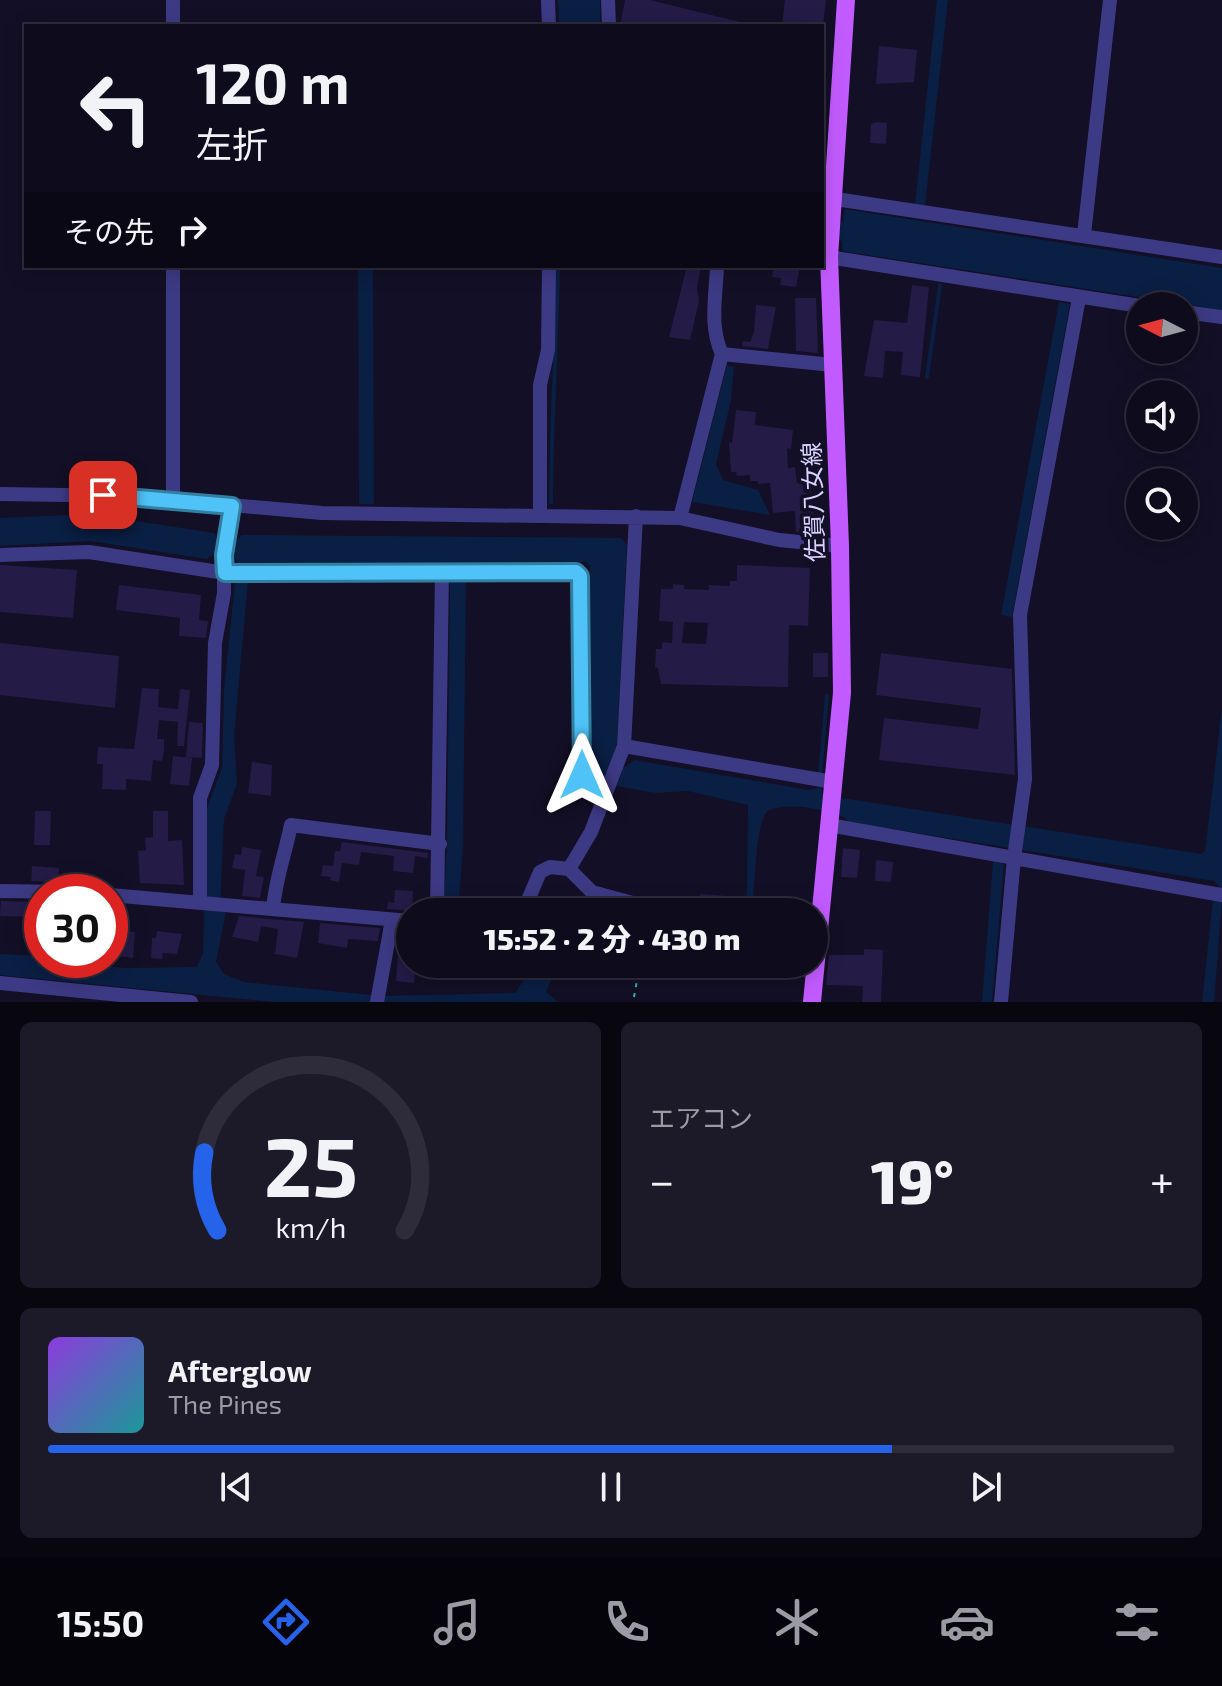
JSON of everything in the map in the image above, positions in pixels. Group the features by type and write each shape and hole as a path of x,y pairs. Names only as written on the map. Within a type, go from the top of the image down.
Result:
{"main road":[{"name":"佐賀八女線","path":"821,898 842,693 840,546 827,204 846,0"},
{"name":"佐賀八女線","path":"812,1002 813,978"}],"street":[{"path":"173,0 173,24"},
{"path":"548,0 549,24"},
{"path":"608,0 609,24"},
{"path":"1084,235 1110,0"},
{"path":"827,204 1084,235 1222,257"},
{"path":"827,252 1126,304"},
{"path":"173,268 173,500"},
{"path":"540,515 540,385 548,350 549,268"},
{"path":"680,518 722,354 715,326 717,268"},
{"path":"1001,1002 1014,858 1025,779 1020,615 1079,298"},
{"path":"1198,314 1222,317"},
{"path":"722,354 833,365"},
{"path":"0,494 51,493 173,500 322,513 680,518 779,540 840,546"},
{"path":"202,901 200,798 212,765 212,680 232,506"},
{"path":"569,869 591,832 624,746 636,516"},
{"path":"0,555 89,552 225,573 576,572 580,576 582,775 614,773"},
{"path":"438,898 442,571"},
{"path":"624,746 833,788"},
{"path":"830,820 1014,858 1222,895"},
{"path":"273,908 276,872 286,850 291,825 440,844"},
{"path":"529,898 540,872 550,867 569,869 592,892 614,898"},
{"path":"0,891 24,891"},
{"path":"128,896 396,920"},
{"path":"377,1002 392,920"},
{"path":"0,983 191,1002"}],"path":[{"path":"634,997 637,978"}],"water":[{"path":"558,0 600,0 600,24 559,24"},
{"path":"937,0 948,0 925,206 915,204"},
{"path":"844,209 1222,268 1222,310 1198,306 1198,292 1126,292 1126,295 842,251 842,241 824,237 824,218 843,222"},
{"path":"358,268 373,268 374,504 359,504"},
{"path":"1059,302 1070,304 1012,617 1001,615"},
{"path":"727,365 734,367 731,400 716,464 723,480 758,490 770,515 692,502"},
{"path":"91,514 214,533 220,543 232,546 242,535 621,538 627,545 617,742 612,762 625,767 634,760 809,790 821,787 822,794 842,798 1202,854 1205,851 1222,709 1222,890 1214,881 850,822 828,811 790,807 770,810 763,818 753,898 746,898 748,805 688,791 656,793 616,786 622,773 610,768 604,777 591,773 590,566 586,562 244,564 238,563 231,552 219,550 207,559 90,541 0,546 0,518"},
{"path":"242,579 248,581 234,736 237,784 224,819 220,906 226,912 216,962 224,974 244,982 371,995 372,1002 275,1002 31,978 128,978 128,968 197,967 203,953 207,808 222,768 224,690 235,582"},
{"path":"450,579 466,579 463,846 459,898 444,898"},
{"path":"993,861 1004,864 992,1002 982,1002"},
{"path":"1213,899 1222,900 1214,1002 1202,1002"},
{"path":"0,954 24,955 24,977 0,975"},
{"path":"525,978 552,978 546,992 558,1002 381,1002 382,996 515,993"}],"building":[{"path":"625,0 650,0 740,22 740,24 620,24"},
{"path":"785,0 826,0 823,24 782,24"},
{"path":"879,46 917,50 914,82 876,84"},
{"path":"887,123 886,144 870,143 871,124"},
{"path":"686,268 701,268 697,288 699,301 690,340 669,337"},
{"path":"774,268 800,268 796,287 780,285 781,278 772,277"},
{"path":"912,285 929,287 920,377 901,375 903,352 885,351 883,378 864,376 874,320 907,323"},
{"path":"795,298 816,298 818,353 796,351"},
{"path":"756,305 776,307 768,349 742,346 743,341 750,342 754,332"},
{"path":"736,410 756,412 755,425 793,430 791,449 787,448 788,468 795,467 797,483 812,482 814,532 796,532 795,511 773,513 770,483 758,484 758,481 750,481 750,475 737,476 736,472 731,472 729,442 732,443"},
{"path":"0,565 77,570 73,618 0,612"},
{"path":"737,565 810,568 808,626 789,625 788,687 661,684 658,668 655,667 656,649 662,649 662,642 672,643 673,622 659,621 661,589 673,589 673,584 684,585 684,589 709,590 709,585 730,586 730,581 737,581","holes":["684,622 708,623 706,644 682,643"]},
{"path":"119,585 201,595 199,620 208,621 206,638 179,636 180,618 116,610"},
{"path":"0,643 119,656 115,708 0,695"},
{"path":"813,653 828,653 828,677 813,677"},
{"path":"881,653 1012,669 1015,775 879,760 884,718 978,729 981,708 876,695"},
{"path":"142,688 159,689 158,707 178,709 180,689 190,690 184,746 177,746 178,722 159,720 157,739 164,739 164,751 162,761 153,760 151,781 126,779 126,790 102,789 103,764 97,764 98,747 134,749"},
{"path":"189,722 203,723 202,758 186,757"},
{"path":"173,756 192,758 189,786 170,784"},
{"path":"252,762 272,765 271,796 248,793"},
{"path":"35,811 51,811 50,845 34,845"},
{"path":"153,811 168,811 168,841 182,840 184,885 140,883 138,851 146,850 145,838 153,837"},
{"path":"342,842 428,853 428,858 415,856 413,873 393,871 394,856 361,852 359,865 342,863 339,882 321,876 323,865 333,866 335,851 340,851"},
{"path":"242,847 261,850 256,876 264,877 260,898 242,896 245,870 232,868 235,854 241,855"},
{"path":"843,848 860,850 857,878 841,877"},
{"path":"876,860 893,862 891,882 875,881"},
{"path":"32,866 59,868 59,874 31,874"},
{"path":"395,890 413,891 413,898 396,898 396,910 387,909 388,902 394,903"},
{"path":"700,894 727,896 727,898 699,898"},
{"path":"1,901 24,902 24,917 0,916"},
{"path":"239,916 304,922 297,958 275,954 278,929 261,926 258,942 232,937"},
{"path":"320,923 380,928 378,941 348,939 347,948 318,943"},
{"path":"128,931 135,932 133,958 128,957"},
{"path":"157,931 182,934 177,954 163,953 162,959 151,958 152,938 156,938"},
{"path":"864,949 883,950 881,1002 862,1002 863,986 826,985 829,955 864,955"},
{"path":"396,978 415,978 414,983 396,981"}],"waterway":[{"path":"551,502 558,268"},
{"path":"927,377 940,285"},
{"path":"820,775 827,696"}],"route":[{"path":"103,495 232,506 224,555 225,573 576,572 580,576 582,775"}]}
